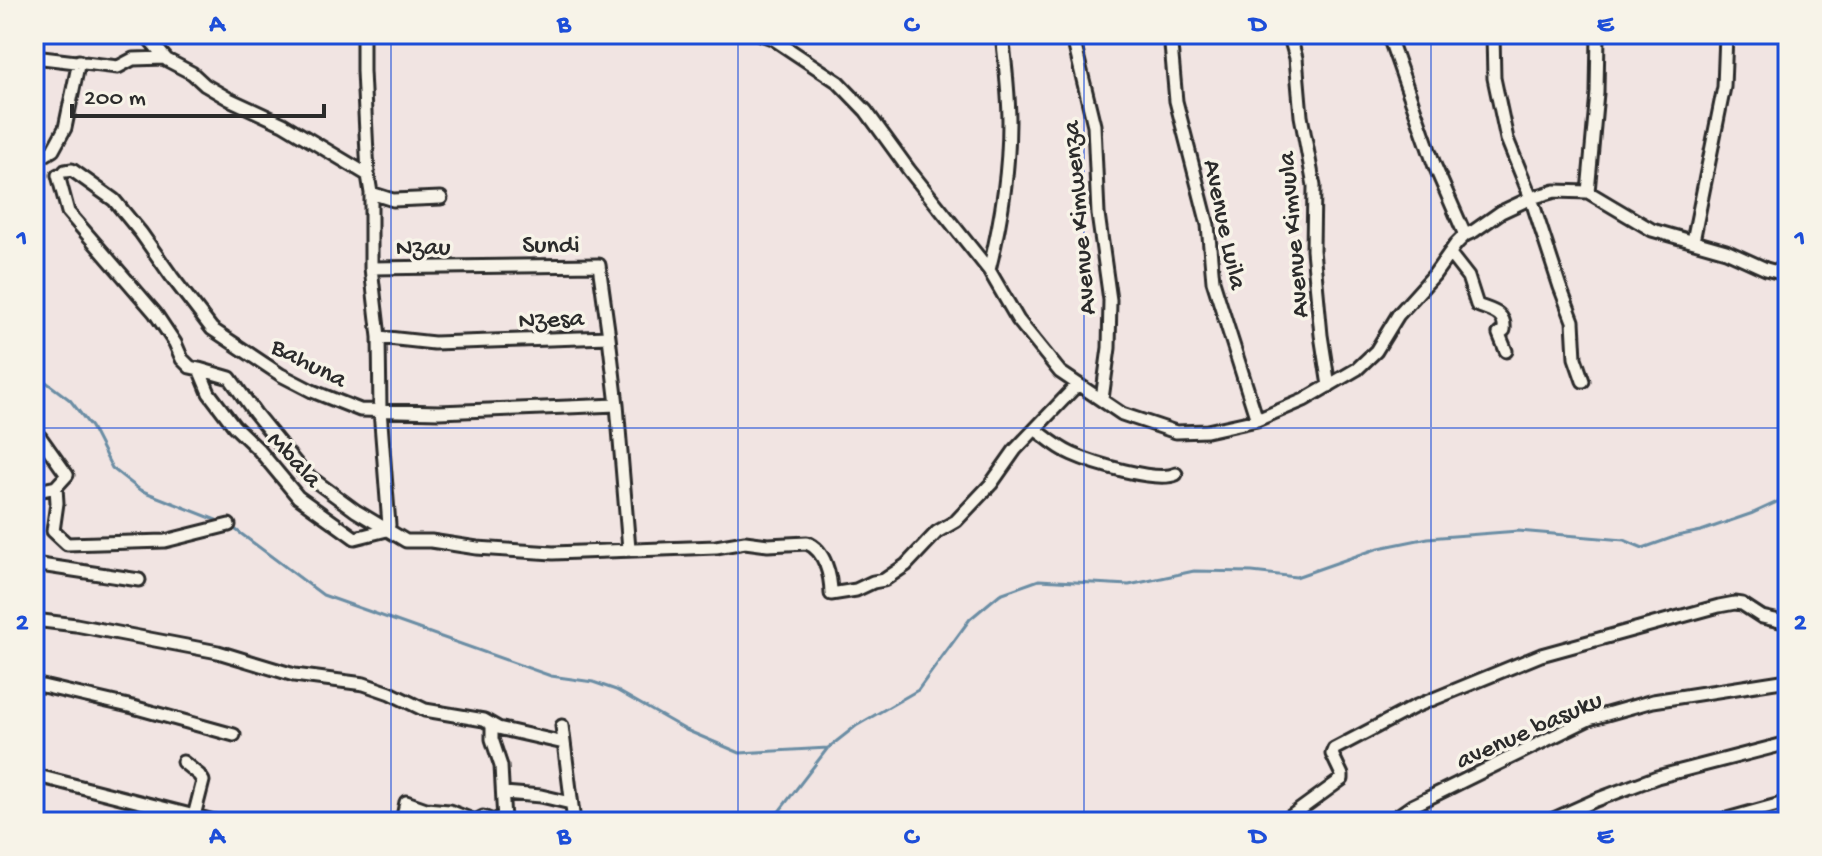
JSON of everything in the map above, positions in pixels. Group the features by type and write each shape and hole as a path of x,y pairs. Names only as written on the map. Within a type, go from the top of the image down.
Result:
{"street":[{"path":"145,34 165,58 192,73 205,85 283,124 368,175"},
{"name":"Nzau","path":"363,34 371,193 371,268 503,266"},
{"path":"761,34 772,38 838,82 866,111 989,270 1018,320 1060,372 1122,414 1176,432 1207,431 1257,420 1304,400 1357,369 1376,351 1398,315 1465,235 1501,212 1531,198 1561,190 1588,192 1652,230 1726,251 1788,275"},
{"path":"989,270 1005,187 1009,123 1002,34"},
{"name":"Avenue Kimwenza","path":"1072,34 1094,125 1098,214 1110,300 1109,348 1102,399"},
{"name":"Avenue Luila","path":"1170,34 1176,101 1208,225 1213,281 1257,420"},
{"name":"Avenue Kimvula","path":"1289,34 1296,58 1301,116 1314,186 1313,250 1329,386"},
{"path":"1388,34 1434,164 1465,235"},
{"path":"1493,34 1494,78 1507,139 1531,198 1573,321 1575,358 1583,381"},
{"path":"1588,192 1597,93 1598,34"},
{"path":"1693,241 1724,87 1726,34"},
{"path":"34,57 118,67 133,59 165,58"},
{"path":"34,177 38,159 53,150 65,128 79,61"},
{"name":"Bahuna","path":"62,173 72,170 114,200 212,329 281,375 312,391 360,410 439,412 617,405"},
{"name":"Mbala","path":"62,173 68,212 155,313 182,359 190,367 199,369 209,393 234,426 259,450 298,497 355,538 387,530 406,541 553,553 716,547 745,542 768,545 807,543 821,554 831,594 856,590 888,578 908,563 937,532 954,523 991,484 1015,450 1035,429"},
{"name":"Nzau","path":"371,193 393,200 441,198"},
{"path":"1450,254 1468,277 1477,305 1500,314 1505,322 1504,330 1499,334 1506,351"},
{"name":"Sundi","path":"503,266 599,265 609,337"},
{"path":"199,369 230,378 303,472 387,530 379,337 371,268"},
{"name":"Nzesa","path":"379,337 434,343 609,337 629,549"},
{"path":"1078,384 1035,429 1060,448 1095,462 1142,474 1166,477 1176,474"},
{"path":"34,433 67,475 56,487 34,492"},
{"path":"56,487 53,531 67,544 165,541 229,525"},
{"path":"34,564 139,580"},
{"path":"1283,822 1342,779 1332,752 1334,749 1414,707 1477,680 1541,655 1727,605 1742,604 1762,617 1788,623"},
{"path":"34,620 203,649 294,675 364,684 425,710 484,720 498,728 564,743"},
{"name":"avenue basuku","path":"1389,822 1412,806 1589,719 1653,701 1788,680"},
{"path":"34,684 234,735"},
{"path":"402,822 406,802 426,809 449,811 475,821 483,817 490,821 504,818 501,766 492,739 492,725"},
{"path":"562,726 574,822"},
{"path":"1547,822 1657,777 1788,743"},
{"path":"183,762 203,781 194,816"},
{"path":"34,775 218,822"},
{"path":"504,793 541,796 571,803"},
{"path":"1716,822 1788,802"}],"waterway":[{"path":"34,373 70,400 91,427 112,468 140,490 221,522"},
{"path":"232,527 323,595 551,676 593,682 616,690 686,730 740,753 828,748 856,726 918,690 970,619 1000,594 1039,580 1129,585 1194,571 1252,572 1296,577 1379,548 1428,538 1518,531 1624,540 1643,548 1753,513 1788,497"},
{"path":"771,822 827,749"}]}
